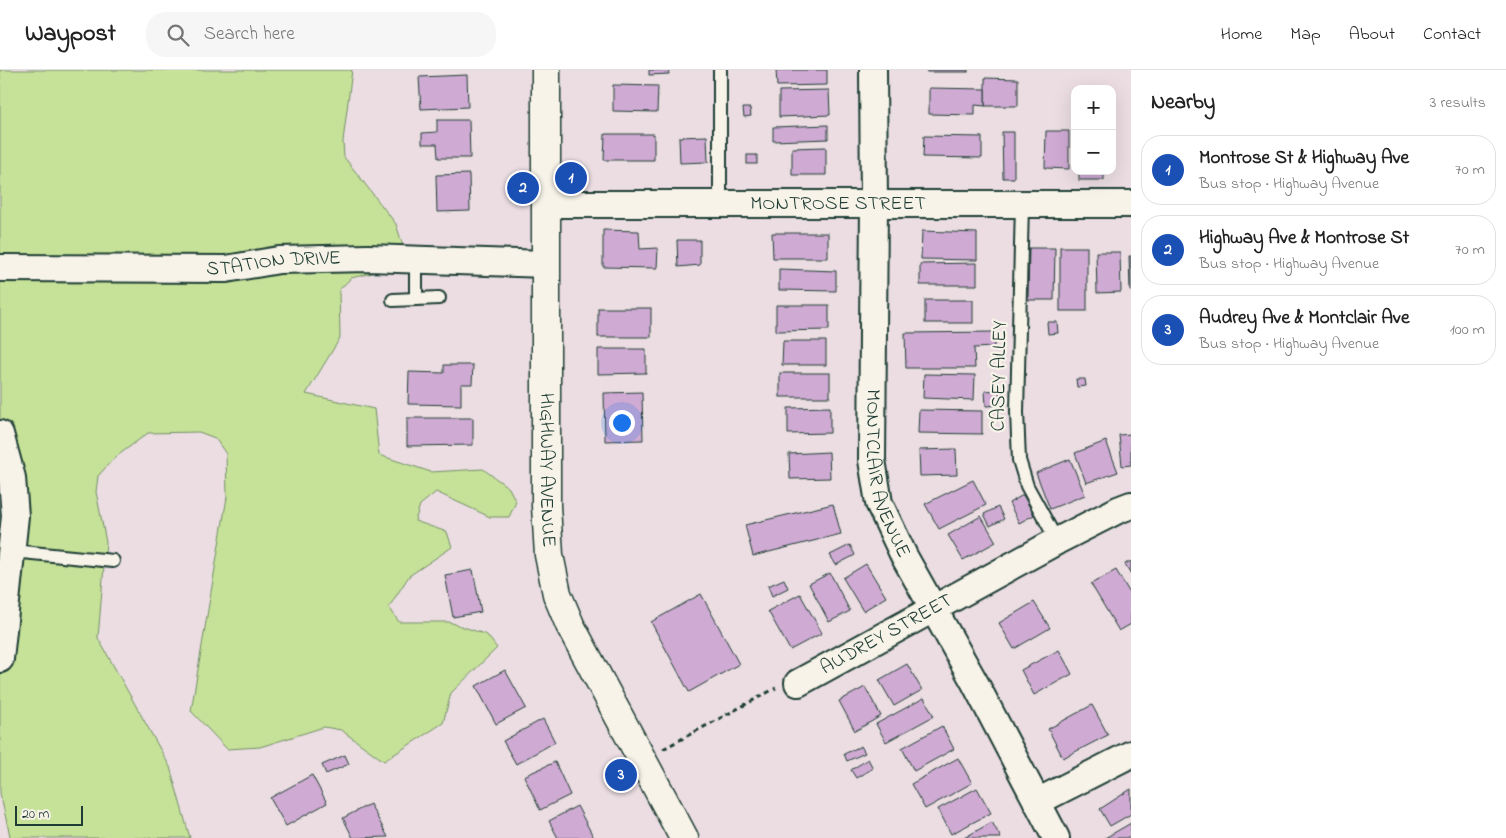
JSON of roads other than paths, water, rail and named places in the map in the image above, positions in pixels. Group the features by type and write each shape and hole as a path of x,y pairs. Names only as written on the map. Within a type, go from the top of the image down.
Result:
{"main road":[{"name":"HIGHWAY AVENUE","path":"546,70 546,506 551,564 557,594 570,625 684,838"}],"street":[{"name":"MONTCLAIR AVENUE","path":"873,70 872,460 880,503 904,556 1056,838"},
{"name":"MONTROSE STREET","path":"546,204 1131,204"},
{"name":"STATION DRIVE","path":"0,268 226,269 279,260 368,258 546,264"},
{"path":"0,434 12,478 15,516 0,659"},
{"name":"AUDREY STREET","path":"798,683 1057,540 1118,510 1131,506"},
{"path":"1037,802 1131,754"}],"lane":[{"path":"720,70 720,205"},
{"name":"CASEY ALLEY","path":"1022,204 1018,412 1019,460 1027,486 1057,540"},
{"path":"416,260 416,299"},
{"path":"393,300 439,298"},
{"path":"12,551 113,561"}],"place":[{"name":"Montrose St & Highway Ave","path":"571,178"},
{"name":"Highway Ave & Montrose St","path":"523,188"},
{"name":"Audrey Ave & Montclair Ave","path":"621,775"}]}
